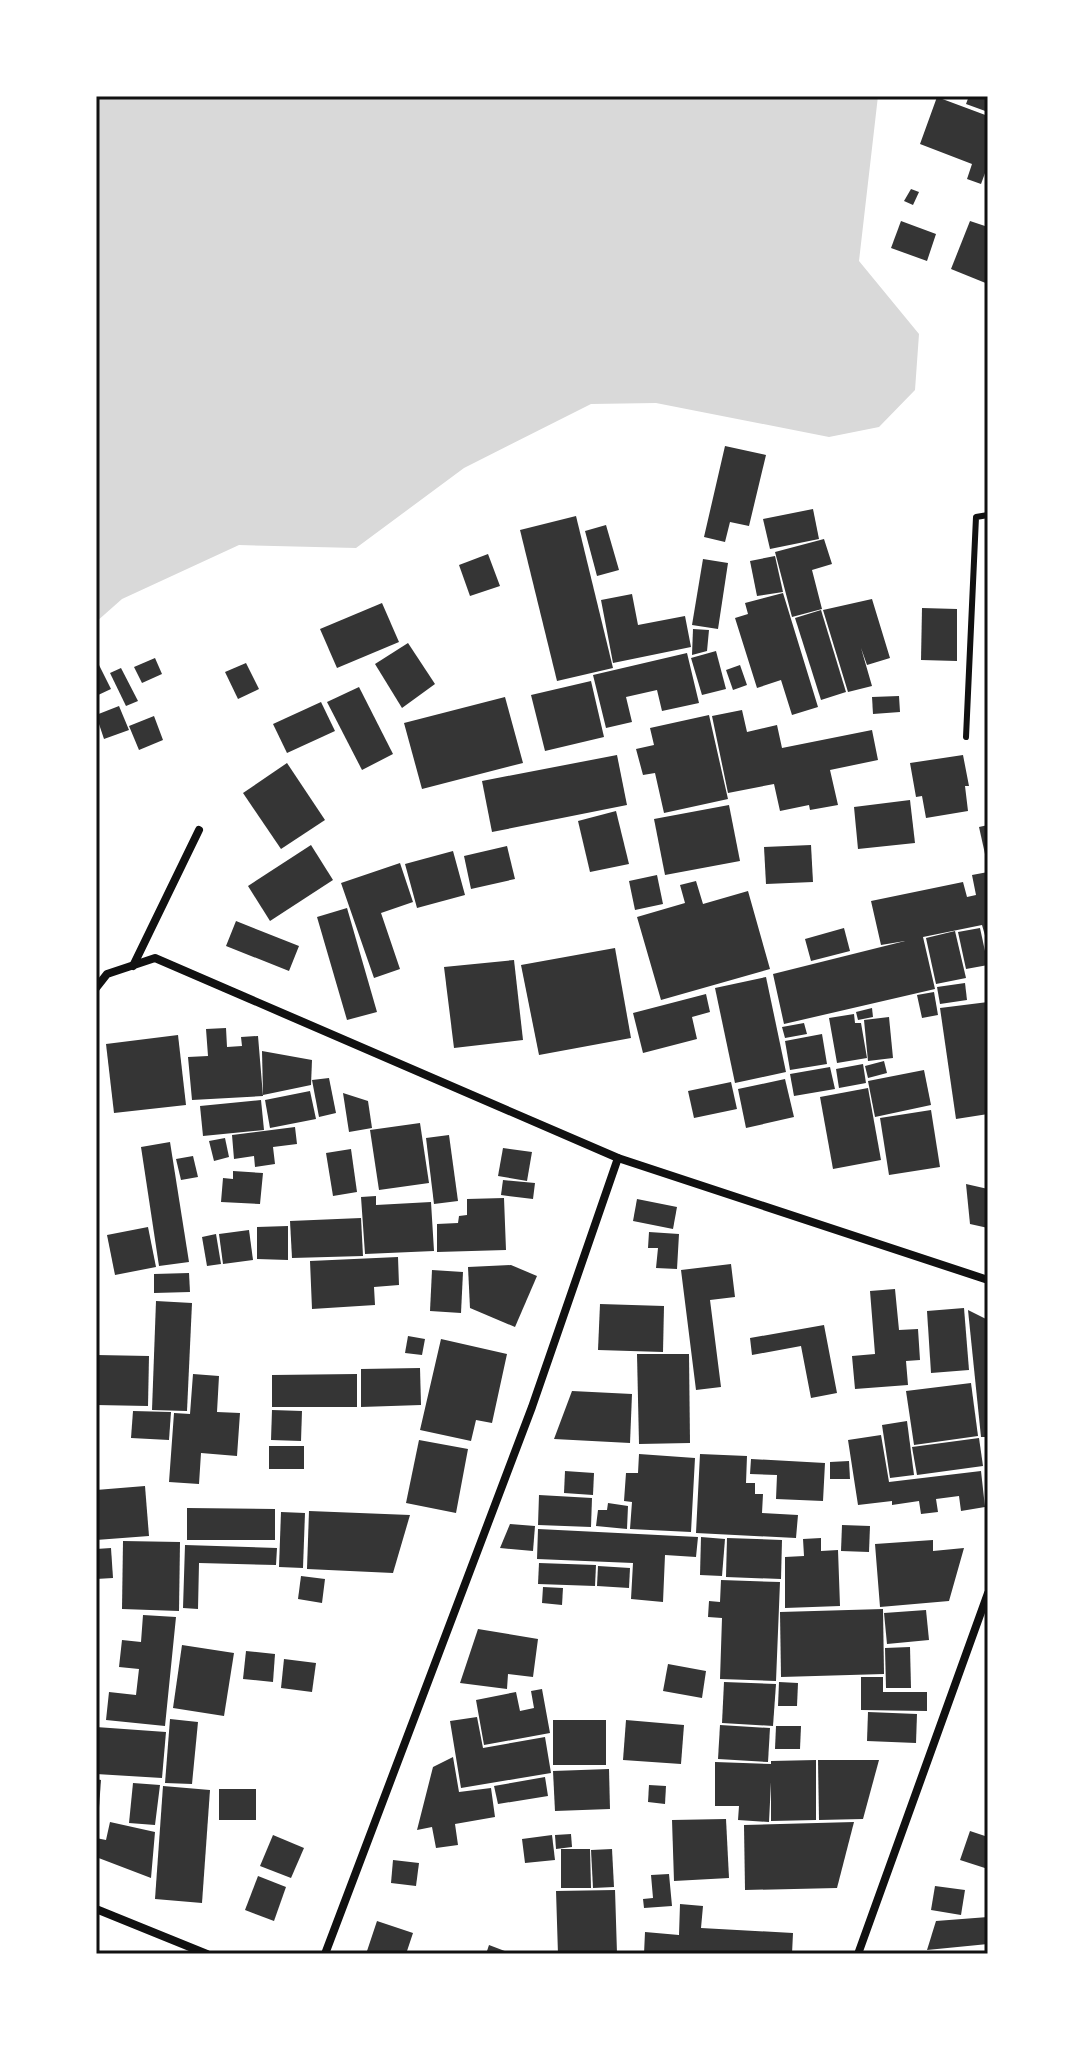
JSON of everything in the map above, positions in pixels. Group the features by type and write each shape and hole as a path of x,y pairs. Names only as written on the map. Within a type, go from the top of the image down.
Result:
{"street":[{"path":"133,966 199,830"},
{"path":"96,988 107,974 155,958 618,1158 988,1280"},
{"path":"325,1954 532,1407 618,1158"},
{"path":"858,1954 988,1593"},
{"path":"96,1909 207,1954"}],"lane":[{"path":"966,737 976,517 988,515"}],"shaded area":[{"path":"96,96 878,96 859,261 919,334 915,390 879,427 829,437 656,403 591,404 464,468 356,548 239,545 122,599 96,622"}],"building":[{"path":"969,96 988,96 988,112 966,104"},
{"path":"937,97 988,116 988,165 981,184 967,179 972,164 920,144"},
{"path":"911,189 919,192 913,205 904,201"},
{"path":"901,221 936,234 927,261 891,248"},
{"path":"970,221 988,227 988,284 951,269"},
{"path":"725,446 766,455 749,526 730,522 725,542 704,537"},
{"path":"813,509 819,539 770,549 763,519"},
{"path":"576,516 613,668 557,681 520,530"},
{"path":"606,525 619,570 597,576 585,531"},
{"path":"824,539 832,564 812,570 822,609 792,617 775,552"},
{"path":"488,554 500,586 470,596 459,565"},
{"path":"775,556 783,592 757,596 750,561"},
{"path":"703,559 728,563 718,629 692,625"},
{"path":"783,593 818,707 792,715 781,680 757,688 735,618 748,614 745,603"},
{"path":"632,594 638,625 685,616 691,647 613,663 601,600"},
{"path":"872,599 890,658 867,665 861,648 872,686 848,692 823,610"},
{"path":"382,603 399,642 337,668 320,629"},
{"path":"922,608 957,609 957,661 921,660"},
{"path":"821,610 846,692 821,700 795,618"},
{"path":"693,629 709,630 707,651 692,655"},
{"path":"408,643 435,684 402,708 375,664"},
{"path":"716,651 726,689 702,695 691,658"},
{"path":"687,653 699,703 662,711 657,690 626,697 632,722 606,728 593,675"},
{"path":"155,658 162,674 142,683 134,667"},
{"path":"246,663 259,689 238,699 225,672"},
{"path":"99,665 111,689 96,696 96,666"},
{"path":"740,665 747,685 733,690 726,670"},
{"path":"121,668 138,701 126,706 110,673"},
{"path":"591,681 604,737 545,751 531,695"},
{"path":"359,687 393,754 362,770 327,702"},
{"path":"899,696 900,712 873,714 872,697"},
{"path":"505,697 523,763 422,789 404,723"},
{"path":"321,702 335,731 287,753 273,724"},
{"path":"119,706 129,730 104,739 96,715"},
{"path":"742,710 747,732 777,725 782,748 872,730 878,760 830,770 838,805 810,810 809,805 780,811 774,784 728,793 712,716"},
{"path":"709,715 728,799 664,813 655,773 643,775 636,749 654,745 650,728"},
{"path":"154,716 163,740 139,750 129,726"},
{"path":"617,755 627,805 492,832 482,781"},
{"path":"963,755 969,786 965,786 968,811 926,818 922,796 916,797 910,763"},
{"path":"287,763 325,820 281,849 243,793"},
{"path":"910,800 915,843 858,849 854,807"},
{"path":"729,805 740,861 665,875 654,819"},
{"path":"616,811 629,864 590,872 578,821"},
{"path":"988,825 988,854 985,854 979,827"},
{"path":"311,845 333,880 270,921 248,886"},
{"path":"811,845 813,882 766,884 764,847"},
{"path":"507,846 515,879 471,889 464,856"},
{"path":"453,851 465,895 417,908 405,864"},
{"path":"400,863 413,902 381,913 400,969 374,978 341,883"},
{"path":"988,872 988,946 982,925 923,937 935,989 784,1024 773,974 905,941 881,945 871,901 963,882 967,897 976,895 972,875"},
{"path":"657,875 663,904 635,910 629,881"},
{"path":"696,881 703,904 748,891 770,969 661,1000 637,917 685,903 680,885"},
{"path":"347,908 377,1012 347,1020 317,917"},
{"path":"236,921 299,946 289,971 226,946"},
{"path":"844,928 850,951 811,961 805,939"},
{"path":"980,928 988,965 966,969 958,932"},
{"path":"955,931 966,978 936,984 926,938"},
{"path":"615,948 631,1038 539,1055 521,965"},
{"path":"514,960 523,1040 454,1048 444,967"},
{"path":"766,977 786,1072 735,1083 715,988"},
{"path":"965,983 967,1000 940,1004 937,987"},
{"path":"934,992 938,1015 922,1018 917,995"},
{"path":"706,994 710,1012 692,1017 697,1039 643,1053 633,1013"},
{"path":"988,1002 988,1114 956,1119 940,1008"},
{"path":"872,1008 873,1017 858,1020 856,1012"},
{"path":"854,1014 855,1023 861,1023 867,1058 837,1063 829,1018"},
{"path":"889,1017 893,1058 868,1061 864,1020"},
{"path":"804,1023 807,1034 785,1038 782,1027"},
{"path":"226,1028 227,1047 242,1046 241,1037 258,1036 263,1096 192,1100 188,1057 208,1056 206,1029"},
{"path":"822,1034 827,1064 790,1070 785,1041"},
{"path":"178,1035 186,1105 114,1113 106,1044"},
{"path":"262,1051 312,1060 311,1085 263,1095"},
{"path":"884,1061 887,1073 868,1078 865,1066"},
{"path":"863,1064 866,1083 839,1088 836,1069"},
{"path":"830,1067 835,1089 794,1096 790,1074"},
{"path":"924,1070 931,1105 875,1117 868,1081"},
{"path":"329,1078 336,1113 319,1117 312,1080"},
{"path":"785,1079 794,1117 746,1128 738,1089"},
{"path":"731,1082 737,1109 694,1118 688,1091"},
{"path":"868,1088 881,1160 833,1169 820,1097"},
{"path":"310,1091 316,1119 270,1128 265,1100"},
{"path":"343,1093 368,1101 372,1128 349,1132"},
{"path":"261,1100 264,1130 203,1136 200,1106"},
{"path":"931,1110 940,1167 889,1175 880,1118"},
{"path":"420,1123 429,1183 379,1190 370,1130"},
{"path":"295,1127 297,1144 273,1147 275,1164 255,1167 254,1156 234,1159 232,1135"},
{"path":"449,1135 458,1201 434,1204 426,1138"},
{"path":"225,1138 229,1157 214,1161 209,1141"},
{"path":"170,1142 189,1262 159,1266 141,1147"},
{"path":"503,1148 532,1152 527,1181 498,1176"},
{"path":"351,1149 357,1192 333,1196 326,1153"},
{"path":"193,1156 198,1177 181,1180 176,1159"},
{"path":"233,1171 263,1173 260,1204 221,1202 223,1178 233,1179"},
{"path":"503,1180 535,1183 533,1199 501,1195"},
{"path":"966,1184 988,1189 988,1228 970,1224"},
{"path":"376,1196 376,1205 431,1202 434,1251 365,1254 361,1197"},
{"path":"504,1198 506,1250 437,1252 437,1224 458,1223 459,1216 467,1215 467,1199"},
{"path":"637,1199 677,1207 673,1229 633,1221"},
{"path":"361,1218 363,1256 292,1258 290,1221"},
{"path":"288,1226 288,1260 257,1259 257,1227"},
{"path":"148,1227 156,1267 115,1275 107,1235"},
{"path":"249,1230 253,1260 223,1264 219,1234"},
{"path":"649,1232 679,1234 677,1269 656,1268 658,1248 648,1248"},
{"path":"216,1234 221,1264 207,1266 202,1237"},
{"path":"398,1257 399,1285 374,1287 375,1305 312,1309 310,1261"},
{"path":"731,1264 735,1297 710,1300 721,1387 696,1390 681,1270"},
{"path":"511,1265 537,1276 515,1327 470,1308 468,1267"},
{"path":"432,1270 463,1272 461,1313 430,1311"},
{"path":"189,1273 190,1292 154,1293 154,1274"},
{"path":"895,1289 899,1330 918,1329 920,1360 906,1361 908,1385 855,1389 852,1356 875,1354 870,1291"},
{"path":"156,1301 192,1303 187,1411 152,1410"},
{"path":"600,1304 664,1306 663,1352 598,1350"},
{"path":"964,1308 969,1370 931,1373 927,1311"},
{"path":"968,1310 988,1320 988,1437 981,1437"},
{"path":"824,1325 837,1393 811,1398 801,1346 752,1355 750,1338"},
{"path":"408,1336 425,1339 422,1355 405,1353"},
{"path":"441,1339 507,1354 492,1423 476,1420 471,1441 420,1430"},
{"path":"637,1354 689,1354 690,1443 639,1444"},
{"path":"97,1355 149,1356 148,1406 96,1405"},
{"path":"420,1368 421,1405 361,1407 361,1369"},
{"path":"193,1374 219,1376 217,1412 240,1413 237,1456 201,1453 199,1484 169,1482 174,1413 190,1414"},
{"path":"357,1374 357,1407 272,1407 272,1375"},
{"path":"971,1383 978,1436 914,1445 906,1391"},
{"path":"572,1391 632,1394 630,1443 554,1439"},
{"path":"272,1410 302,1411 301,1441 271,1440"},
{"path":"133,1411 171,1412 169,1440 131,1438"},
{"path":"907,1421 914,1475 890,1478 882,1425"},
{"path":"881,1435 889,1482 981,1471 985,1507 961,1511 959,1496 936,1499 938,1512 921,1514 919,1501 858,1505 848,1440"},
{"path":"979,1438 983,1466 917,1475 912,1447"},
{"path":"419,1440 468,1449 456,1513 406,1503"},
{"path":"269,1446 304,1446 304,1469 269,1469"},
{"path":"639,1454 695,1458 691,1532 630,1529 632,1502 624,1501 626,1473 638,1473"},
{"path":"700,1454 747,1456 746,1483 755,1483 755,1494 763,1494 762,1513 798,1515 796,1538 696,1533"},
{"path":"751,1459 825,1463 823,1501 776,1499 777,1475 750,1474"},
{"path":"849,1461 850,1479 830,1479 830,1462"},
{"path":"565,1471 594,1473 593,1495 564,1493"},
{"path":"145,1486 149,1536 96,1540 96,1490"},
{"path":"539,1495 592,1498 591,1527 538,1525"},
{"path":"608,1503 628,1506 627,1529 596,1526 598,1510 607,1510"},
{"path":"187,1508 275,1509 275,1540 187,1540"},
{"path":"309,1511 410,1515 393,1573 307,1569"},
{"path":"281,1512 305,1513 303,1568 279,1567"},
{"path":"510,1524 535,1526 533,1551 500,1548"},
{"path":"842,1525 870,1526 869,1552 841,1551"},
{"path":"538,1529 698,1537 696,1557 665,1555 663,1602 631,1599 633,1563 537,1559"},
{"path":"701,1537 725,1539 722,1576 700,1575"},
{"path":"727,1538 782,1540 781,1579 726,1577"},
{"path":"821,1538 821,1551 838,1550 840,1606 785,1608 785,1557 804,1556 803,1539"},
{"path":"933,1540 933,1551 964,1548 949,1601 880,1607 875,1544"},
{"path":"123,1541 180,1542 179,1611 122,1609"},
{"path":"185,1545 277,1548 276,1565 199,1563 198,1609 183,1608"},
{"path":"111,1548 113,1578 96,1579 96,1549"},
{"path":"539,1563 596,1565 595,1586 538,1584"},
{"path":"598,1566 630,1568 629,1588 597,1586"},
{"path":"301,1576 325,1579 322,1603 298,1599"},
{"path":"721,1580 780,1582 776,1681 720,1679 722,1618 708,1617 709,1601 720,1602"},
{"path":"543,1587 563,1588 562,1605 542,1603"},
{"path":"883,1609 884,1674 781,1677 780,1612"},
{"path":"926,1610 929,1640 887,1644 884,1613"},
{"path":"143,1615 176,1617 165,1726 106,1720 109,1692 136,1695 139,1669 119,1667 122,1640 141,1642"},
{"path":"478,1629 538,1639 533,1677 508,1674 507,1689 460,1683"},
{"path":"182,1645 234,1653 224,1716 173,1708"},
{"path":"910,1647 911,1688 886,1688 885,1648"},
{"path":"246,1651 275,1654 273,1682 243,1679"},
{"path":"284,1659 316,1663 312,1692 281,1688"},
{"path":"668,1664 706,1671 702,1698 663,1691"},
{"path":"861,1677 883,1677 883,1692 927,1692 927,1711 861,1710"},
{"path":"724,1682 776,1684 773,1726 722,1723"},
{"path":"779,1682 798,1683 797,1706 778,1706"},
{"path":"542,1689 550,1733 484,1745 476,1700 516,1692 520,1711 534,1708 531,1691"},
{"path":"868,1712 917,1714 916,1743 867,1741"},
{"path":"477,1717 483,1748 545,1737 551,1773 461,1788 450,1721"},
{"path":"170,1719 198,1722 192,1784 165,1783"},
{"path":"553,1720 606,1720 606,1765 553,1765"},
{"path":"626,1720 684,1725 681,1764 623,1760"},
{"path":"720,1725 770,1728 768,1762 718,1759"},
{"path":"776,1726 801,1726 800,1749 775,1749"},
{"path":"96,1727 166,1732 162,1778 96,1774"},
{"path":"453,1757 459,1792 491,1788 495,1817 455,1824 458,1845 436,1848 432,1827 417,1830 433,1767"},
{"path":"816,1760 816,1820 771,1821 771,1782 769,1822 738,1820 739,1806 715,1806 715,1762 771,1764 771,1761"},
{"path":"818,1760 879,1760 863,1819 819,1820"},
{"path":"609,1769 610,1809 555,1811 553,1771"},
{"path":"545,1777 548,1796 498,1804 494,1786"},
{"path":"96,1779 101,1780 99,1808 96,1808"},
{"path":"133,1783 160,1785 155,1825 129,1823"},
{"path":"649,1785 666,1786 665,1804 648,1802"},
{"path":"163,1786 210,1790 202,1903 155,1899"},
{"path":"219,1789 256,1789 256,1820 219,1820"},
{"path":"726,1819 729,1878 674,1881 672,1820"},
{"path":"110,1822 155,1832 151,1878 96,1857 96,1838 106,1840"},
{"path":"854,1822 837,1888 745,1890 744,1825"},
{"path":"970,1831 988,1837 988,1869 960,1860"},
{"path":"571,1834 572,1847 556,1849 555,1835"},
{"path":"273,1835 304,1848 291,1878 260,1866"},
{"path":"552,1835 555,1860 525,1863 522,1839"},
{"path":"561,1849 590,1849 591,1888 561,1888"},
{"path":"612,1849 614,1887 593,1888 591,1850"},
{"path":"393,1860 419,1863 416,1886 391,1883"},
{"path":"669,1874 672,1906 644,1908 643,1899 653,1898 651,1875"},
{"path":"258,1876 286,1887 274,1921 245,1910"},
{"path":"935,1886 965,1890 961,1915 931,1910"},
{"path":"615,1890 617,1953 558,1954 556,1891"},
{"path":"680,1904 703,1906 701,1928 793,1933 792,1954 644,1954 645,1932 679,1935"},
{"path":"988,1917 988,1944 927,1950 936,1921"},
{"path":"377,1921 413,1933 406,1954 367,1951"},
{"path":"489,1945 513,1954 486,1954"}]}
